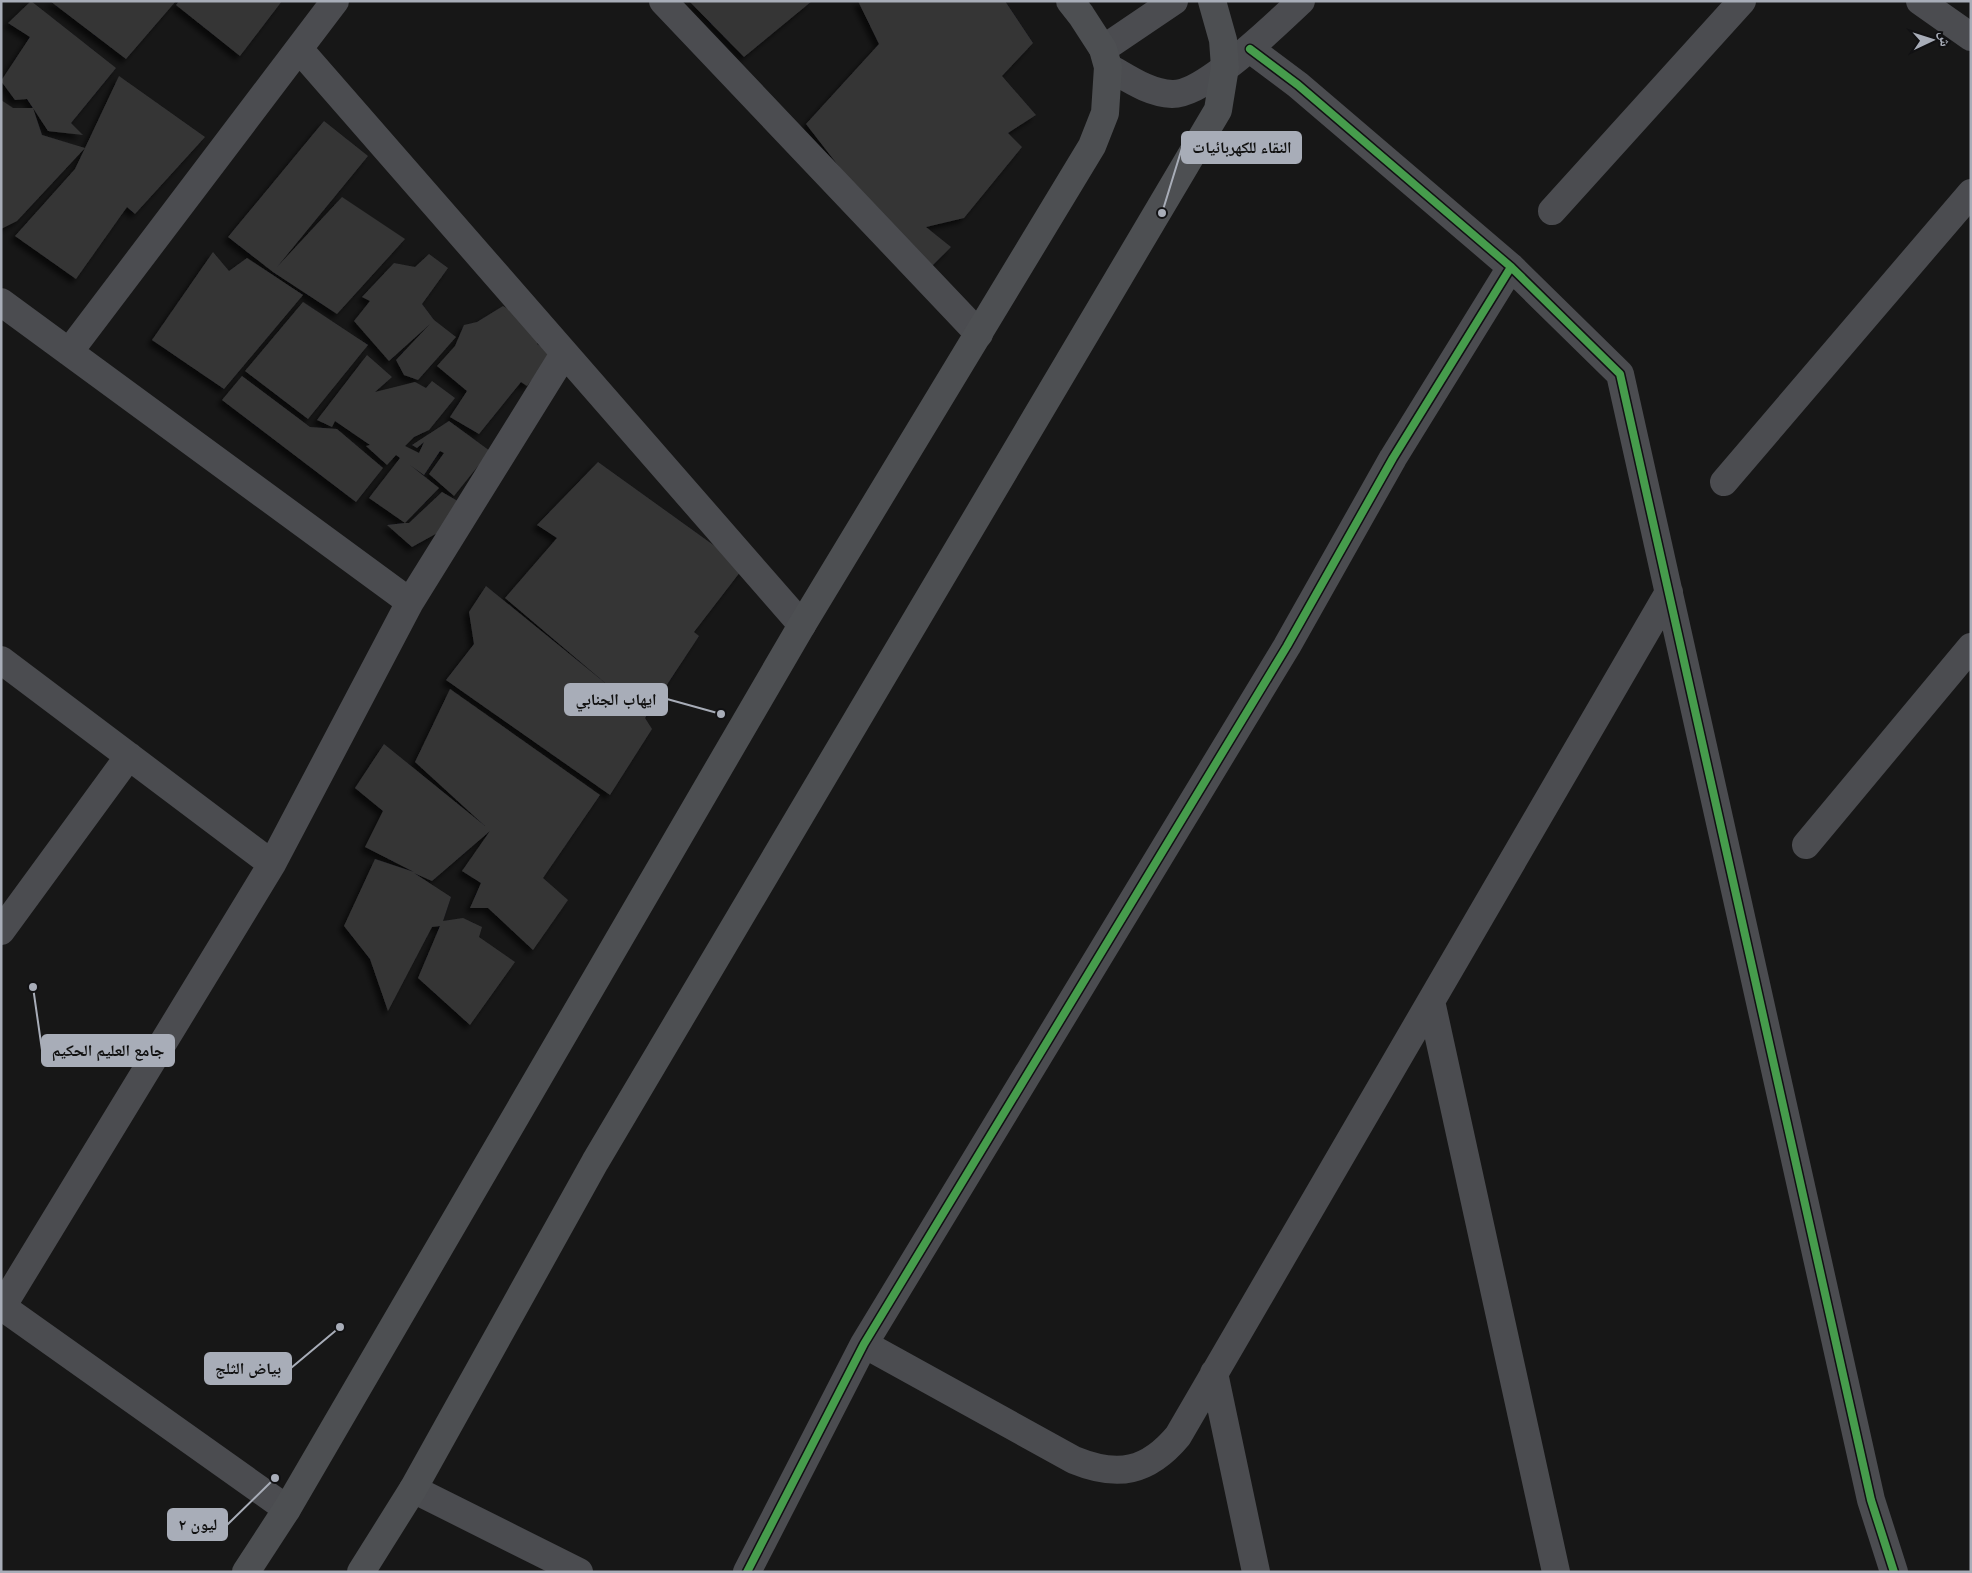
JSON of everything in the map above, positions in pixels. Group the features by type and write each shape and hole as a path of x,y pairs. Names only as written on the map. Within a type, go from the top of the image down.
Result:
{"main road":[{"path":"246,1572 287,1509 802,625 1092,146 1105,113 1106,58 1082,15 1070,1"},
{"path":"361,1572 413,1489 600,1153 1208,129 1218,110 1225,66 1223,40 1212,1"}],"street":[{"path":"69,352 335,1"},
{"path":"663,1 979,334"},
{"path":"1174,1 1106,58 1148,89 1173,94 1201,85 1250,49 1301,1"},
{"path":"1552,211 1742,1"},
{"path":"1920,1 1971,37"},
{"path":"299,49 802,625"},
{"path":"1250,49 1298,85 1511,267 1620,374 1869,1490 1894,1572"},
{"path":"1724,482 1971,192"},
{"path":"747,1572 864,1344 1287,646 1393,458 1511,267"},
{"path":"1,302 410,602"},
{"path":"287,1509 2,1307 272,864 410,602 564,354"},
{"path":"864,1344 1074,1460 1094,1468 1114,1471 1134,1468 1151,1461 1166,1450 1178,1436 1669,592"},
{"path":"1806,844 1971,647"},
{"path":"1,660 272,864"},
{"path":"1,931 129,756"},
{"path":"1431,1001 1556,1572"},
{"path":"1214,1373 1256,1572"},
{"path":"413,1489 579,1572"}],"building":[{"path":"31,1 116,68 71,123 83,135 48,131 27,99 15,100 1,81 30,37 8,23"},
{"path":"50,1 176,1 126,59"},
{"path":"179,1 282,1 240,56 176,5"},
{"path":"689,1 812,1 744,57"},
{"path":"858,1 1005,1 1033,43 1002,76 1036,115 1008,133 1022,147 964,218 926,227 951,247 923,275 806,124 879,44"},
{"path":"119,76 205,137 135,214 127,207 76,279 15,236 75,169"},
{"path":"1,100 13,108 33,108 42,135 85,148 17,221 1,229"},
{"path":"324,121 368,156 277,267 342,197 405,239 337,314 273,272 228,237"},
{"path":"213,252 229,271 247,258 303,295 224,389 152,340"},
{"path":"429,254 448,268 422,304 434,320 456,337 418,380 404,375 396,360 430,324 389,361 354,321 370,301 362,297 394,263 415,267"},
{"path":"303,302 368,345 308,419 245,371"},
{"path":"503,306 543,330 537,344 553,354 527,386 521,382 479,434 450,417 467,391 437,366 455,346 464,325 477,322"},
{"path":"367,355 392,377 375,392 415,382 426,388 432,381 455,398 429,430 414,437 405,446 419,453 424,442 417,448 412,445 449,421 490,451 454,496 429,474 444,453 440,451 424,475 410,465 439,488 405,523 369,498 400,458 396,455 387,465 366,446 370,445 335,421 332,427 317,420"},
{"path":"242,376 310,427 337,429 383,468 356,502 222,400"},
{"path":"598,462 744,567 694,632 699,636 645,718 652,729 610,795 446,680 474,644 469,612 486,586 610,687 505,598 557,538 537,525"},
{"path":"442,492 463,504 441,531 412,547 387,525 409,523"},
{"path":"450,689 600,795 543,878 568,900 533,950 488,908 470,908 481,883 462,871 490,831 432,881 414,873 451,897 443,921 463,918 482,927 479,937 515,962 470,1025 418,978 440,926 432,927 388,1011 370,959 344,926 375,859 414,872 365,847 383,811 355,788 384,744 485,826 415,762"}],"cycle path":[{"path":"1250,49 1298,85 1511,267 1620,374 1871,1500 1894,1572"},
{"path":"747,1572 864,1344 1287,646 1393,458 1511,267"}],"place":[{"name":"النقاء للكهربائيات","path":"1162,213"},
{"name":"ايهاب الجنابي","path":"721,714"},
{"name":"جامع العليم الحكيم","path":"33,987"},
{"name":"بياض الثلج","path":"340,1327"},
{"name":"ليون ٢","path":"275,1478"}]}
